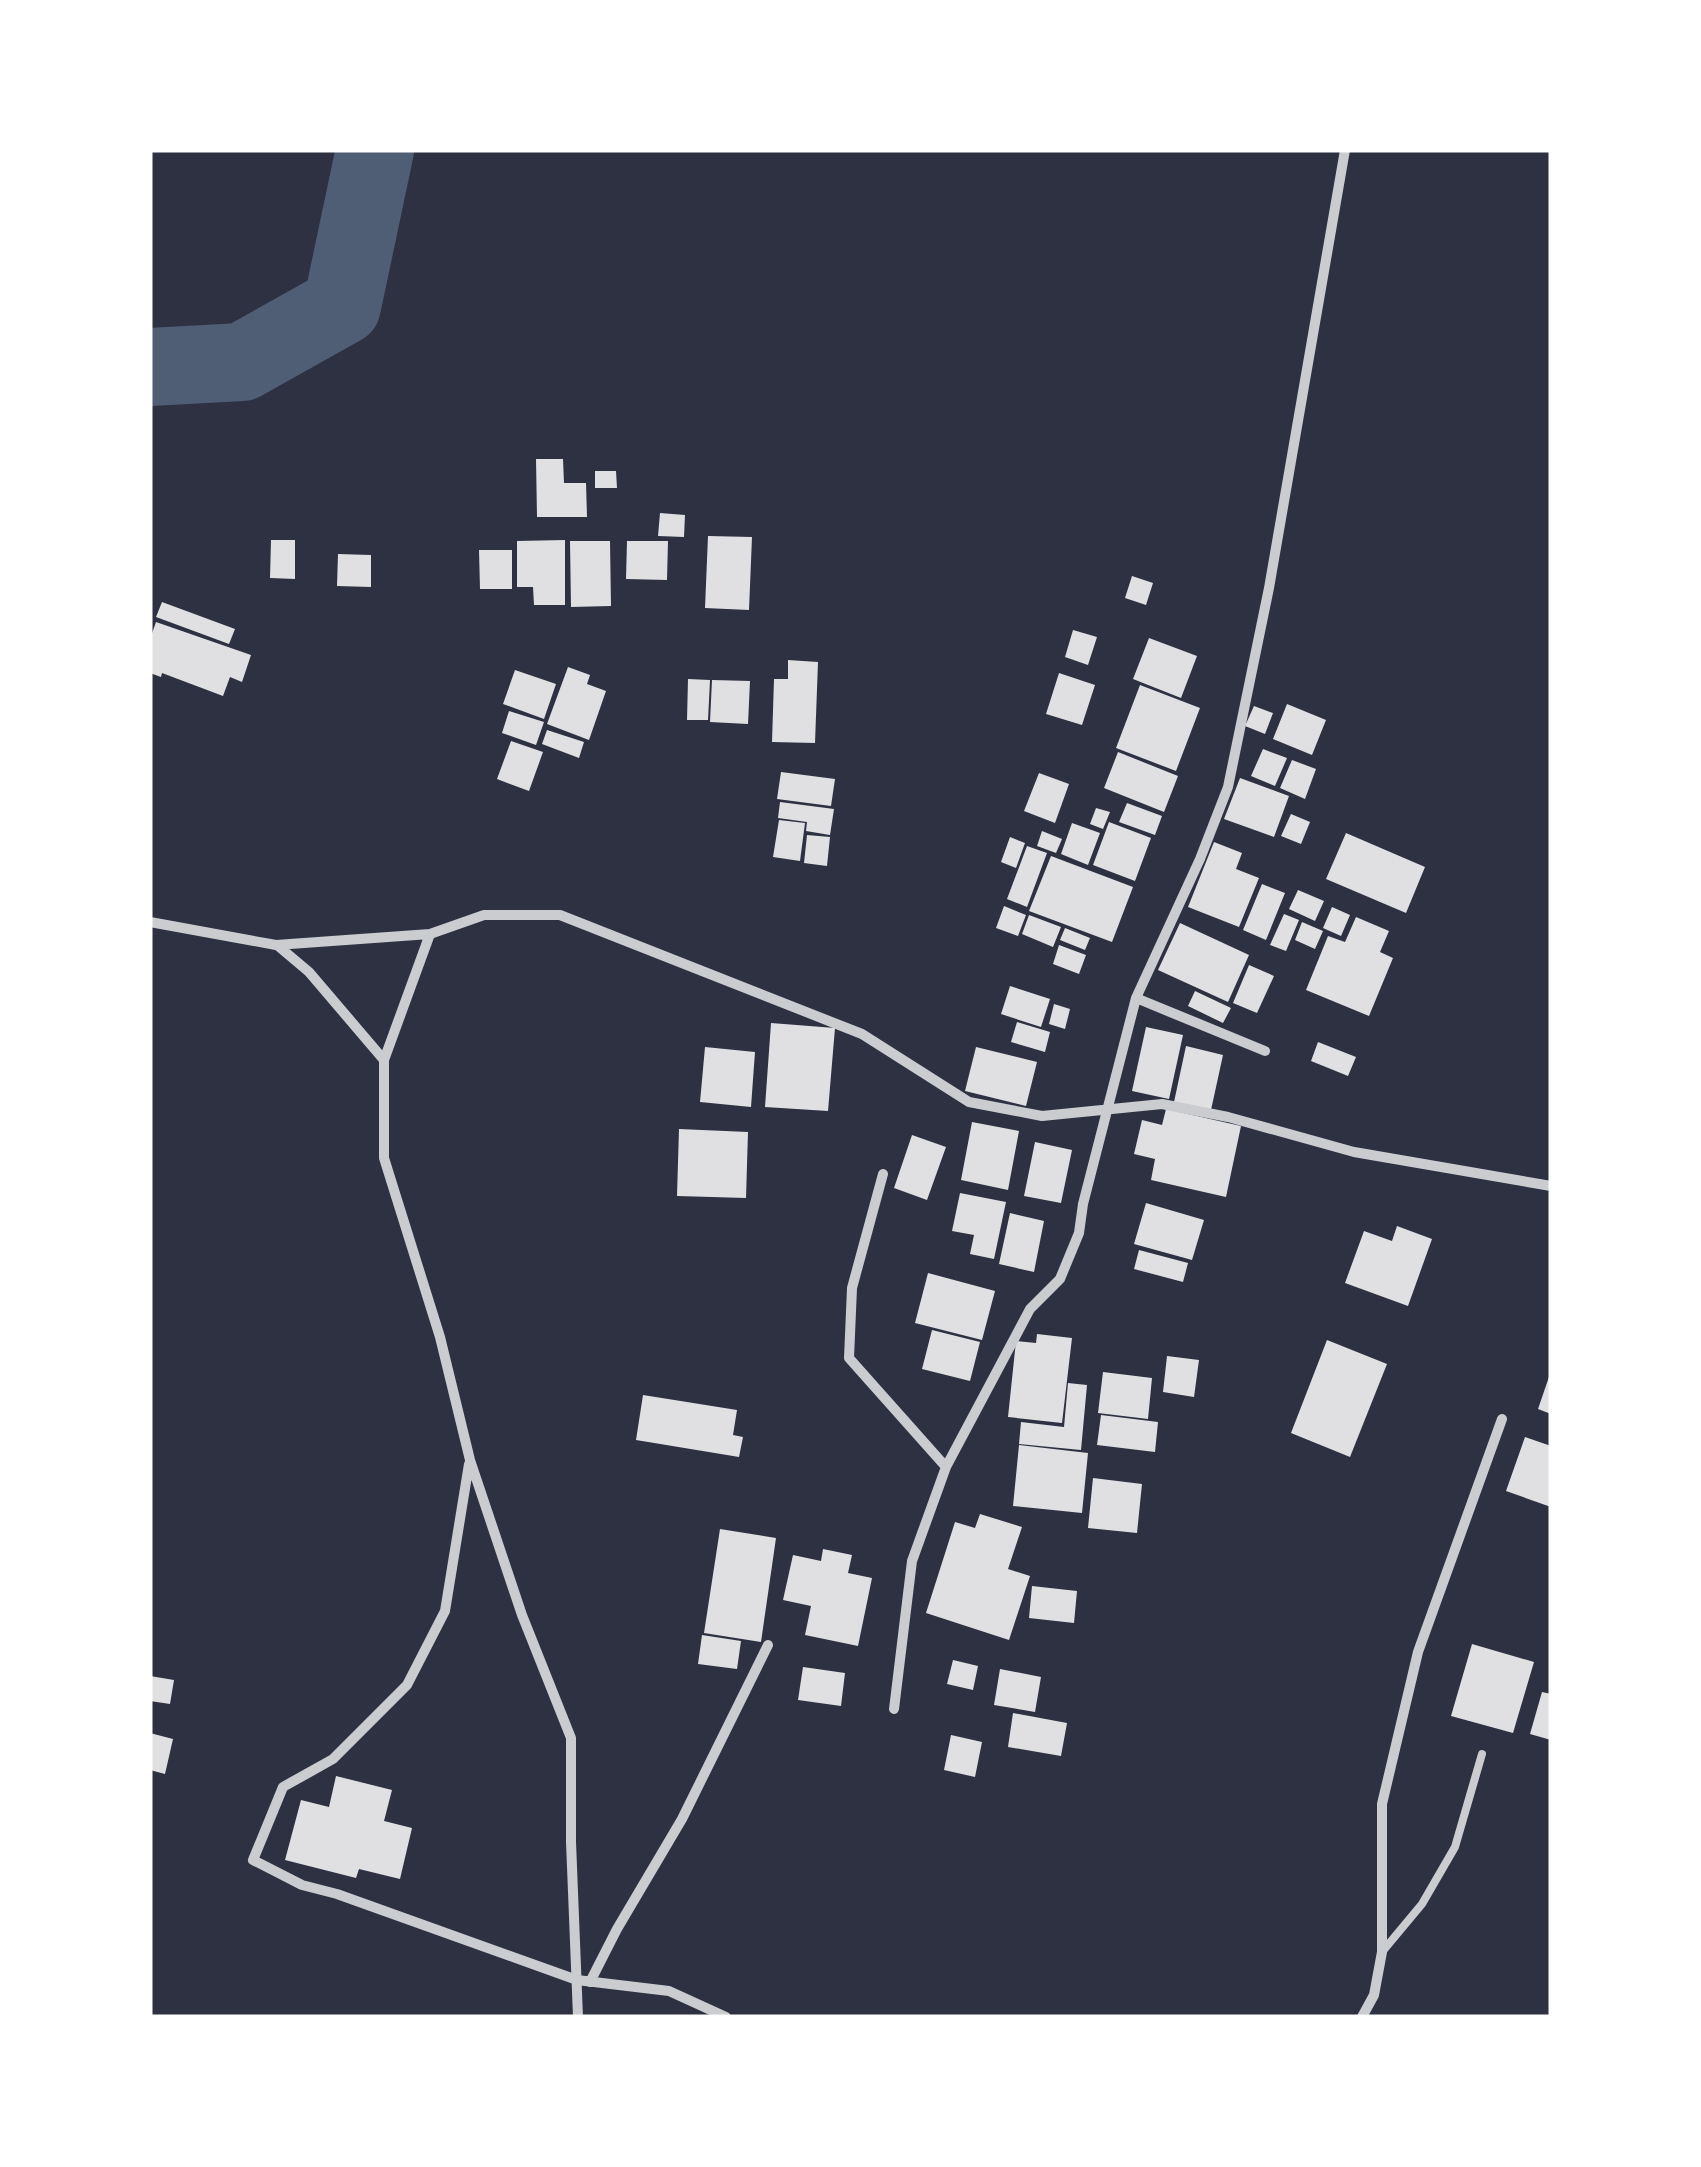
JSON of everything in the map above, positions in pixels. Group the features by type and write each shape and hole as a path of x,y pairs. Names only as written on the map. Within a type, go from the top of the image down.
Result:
{"street":[{"path":"894,1708 912,1561 946,1467 1030,1308 1060,1280 1079,1232 1136,998 1200,860 1228,788 1269,588 1345,150"},
{"path":"150,922 276,944 430,934 484,915 560,915 862,1034 968,1102 1042,1116 1162,1104 1228,1117 1354,1152 1551,1186"},
{"path":"430,934 384,1060 384,1158 440,1336 470,1460 522,1615 571,1738 578,2017"},
{"path":"276,944 309,972 384,1060"},
{"path":"1136,998 1265,1051"},
{"path":"883,1174 852,1288 849,1358 946,1467"},
{"path":"1362,2017 1374,1995 1382,1952 1382,1804 1418,1652 1502,1419"},
{"path":"470,1460 445,1612 407,1685 333,1758 284,1787 253,1860 302,1886 337,1894 576,1980 669,1991 726,2017"},
{"path":"590,1982 616,1929 682,1819 768,1645"}],"lane":[{"path":"1382,1952 1422,1904 1455,1847 1482,1754"}],"building":[{"path":"536,459 563,459 564,483 586,483 587,517 537,517"},
{"path":"595,471 616,471 617,488 595,488"},
{"path":"660,513 685,515 684,537 658,536"},
{"path":"708,536 752,537 749,610 705,608"},
{"path":"271,540 295,540 295,579 270,578"},
{"path":"565,540 565,605 534,605 533,587 517,587 517,541"},
{"path":"570,541 610,541 611,606 571,607"},
{"path":"627,541 668,541 667,580 626,579"},
{"path":"479,550 512,550 512,589 480,589"},
{"path":"338,554 371,555 371,587 337,586"},
{"path":"1132,576 1153,583 1146,605 1125,598"},
{"path":"162,602 235,629 229,644 156,617"},
{"path":"156,622 251,655 242,682 230,677 223,696 162,673 161,677 150,673 150,639"},
{"path":"1073,630 1097,637 1088,665 1065,657"},
{"path":"1149,638 1197,656 1181,698 1133,679"},
{"path":"788,660 818,662 815,743 772,742 774,679 788,679"},
{"path":"568,667 590,675 587,684 606,691 589,740 547,724"},
{"path":"515,670 556,684 544,719 503,704"},
{"path":"1059,673 1095,685 1082,725 1046,714"},
{"path":"688,679 710,680 708,720 687,720"},
{"path":"712,680 750,681 748,724 710,722"},
{"path":"1140,685 1200,708 1176,771 1116,748"},
{"path":"1287,704 1326,720 1312,755 1273,739"},
{"path":"1254,706 1273,713 1265,734 1245,726"},
{"path":"509,711 544,722 536,745 502,733"},
{"path":"547,730 584,742 579,758 542,744"},
{"path":"511,741 543,752 529,791 497,779"},
{"path":"1263,749 1287,758 1275,786 1251,776"},
{"path":"1118,752 1178,776 1164,812 1104,788"},
{"path":"1292,760 1316,769 1305,799 1280,788"},
{"path":"781,772 835,779 831,806 777,799"},
{"path":"1039,773 1069,784 1055,823 1024,811"},
{"path":"1240,778 1289,796 1274,837 1224,819"},
{"path":"780,802 834,809 830,835 806,831 807,822 778,818"},
{"path":"1127,803 1162,816 1155,835 1119,822"},
{"path":"1096,808 1110,812 1103,829 1090,824"},
{"path":"1291,814 1310,822 1301,844 1281,836"},
{"path":"779,820 805,823 800,861 773,857"},
{"path":"1109,822 1151,838 1135,881 1093,865"},
{"path":"1072,823 1100,833 1088,865 1061,854"},
{"path":"1042,831 1062,839 1056,853 1037,846"},
{"path":"1346,833 1425,867 1406,913 1326,879"},
{"path":"807,835 830,837 827,866 804,863"},
{"path":"1010,837 1025,843 1016,868 1001,862"},
{"path":"1214,842 1242,853 1236,869 1259,878 1239,927 1188,907"},
{"path":"1027,846 1047,853 1027,907 1007,899"},
{"path":"1051,856 1133,887 1112,942 1029,911"},
{"path":"1262,884 1285,893 1266,940 1243,930"},
{"path":"1298,890 1324,901 1315,921 1289,909"},
{"path":"1004,906 1026,915 1018,936 996,928"},
{"path":"1332,907 1350,915 1341,936 1323,928"},
{"path":"1284,914 1299,920 1286,951 1270,945"},
{"path":"1029,915 1061,927 1053,947 1022,934"},
{"path":"1356,917 1389,931 1380,952 1393,958 1369,1016 1306,990 1328,936 1345,942"},
{"path":"1302,922 1323,931 1315,949 1295,940"},
{"path":"1180,923 1249,955 1228,1002 1158,970"},
{"path":"1065,928 1090,938 1085,950 1060,940"},
{"path":"1059,945 1086,955 1079,974 1053,964"},
{"path":"1249,965 1274,976 1257,1013 1233,1003"},
{"path":"1010,986 1050,999 1041,1027 1001,1014"},
{"path":"1195,991 1231,1008 1223,1023 1188,1006"},
{"path":"1054,1004 1070,1009 1065,1029 1049,1024"},
{"path":"1017,1022 1050,1032 1045,1052 1011,1042"},
{"path":"771,1023 835,1028 828,1111 765,1107"},
{"path":"1146,1027 1183,1035 1169,1099 1132,1091"},
{"path":"1318,1042 1356,1057 1348,1076 1311,1061"},
{"path":"1186,1046 1223,1055 1211,1110 1174,1102"},
{"path":"705,1047 755,1052 751,1107 700,1102"},
{"path":"976,1047 1037,1062 1026,1106 965,1091"},
{"path":"1166,1109 1241,1126 1226,1197 1151,1180 1155,1159 1134,1154 1142,1120 1162,1125"},
{"path":"972,1122 1019,1131 1008,1190 961,1180"},
{"path":"679,1129 748,1132 746,1198 677,1196"},
{"path":"912,1135 946,1147 927,1200 894,1188"},
{"path":"1035,1142 1072,1150 1061,1203 1024,1196"},
{"path":"960,1193 1006,1202 994,1259 970,1254 974,1235 952,1231"},
{"path":"1146,1203 1204,1220 1192,1260 1134,1244"},
{"path":"1010,1213 1044,1221 1034,1272 999,1264"},
{"path":"1397,1226 1432,1239 1408,1306 1345,1283 1364,1231 1392,1241"},
{"path":"1139,1250 1188,1263 1183,1282 1134,1269"},
{"path":"928,1273 995,1291 982,1340 915,1323"},
{"path":"932,1330 980,1342 970,1381 922,1369"},
{"path":"1037,1334 1072,1338 1062,1423 1008,1417 1016,1341 1036,1343"},
{"path":"1327,1340 1387,1364 1350,1457 1291,1433"},
{"path":"1167,1356 1199,1360 1194,1397 1163,1392"},
{"path":"1551,1371 1551,1414 1538,1409"},
{"path":"1103,1372 1152,1378 1148,1419 1098,1413"},
{"path":"1068,1383 1087,1385 1081,1450 1019,1444 1021,1422 1064,1427"},
{"path":"643,1395 737,1410 733,1435 743,1437 739,1457 636,1440"},
{"path":"1101,1415 1158,1422 1155,1452 1097,1445"},
{"path":"1525,1437 1551,1446 1551,1507 1506,1491"},
{"path":"1019,1445 1088,1453 1082,1513 1013,1506"},
{"path":"1093,1478 1142,1484 1137,1533 1088,1528"},
{"path":"980,1514 1022,1527 1008,1569 1030,1576 1009,1640 926,1613 955,1522 975,1528"},
{"path":"720,1529 776,1538 761,1642 704,1633"},
{"path":"823,1549 852,1555 848,1573 872,1578 858,1646 805,1635 811,1606 783,1600 793,1555 821,1561"},
{"path":"1032,1586 1077,1591 1074,1623 1029,1618"},
{"path":"702,1635 741,1641 737,1669 698,1664"},
{"path":"1472,1644 1534,1662 1513,1733 1451,1716"},
{"path":"953,1660 978,1666 973,1690 947,1684"},
{"path":"803,1667 845,1673 841,1706 798,1700"},
{"path":"1000,1669 1041,1677 1035,1712 994,1705"},
{"path":"150,1676 174,1680 170,1704 150,1701"},
{"path":"1542,1692 1551,1694 1551,1740 1530,1734"},
{"path":"1013,1713 1067,1723 1061,1756 1008,1747"},
{"path":"150,1733 173,1739 165,1774 150,1770"},
{"path":"951,1735 982,1742 975,1777 944,1770"},
{"path":"336,1776 392,1790 384,1821 412,1828 400,1879 359,1869 356,1878 285,1860 301,1800 329,1807"}],"waterway":[{"path":"150,367 242,362 342,306 375,150"}]}
